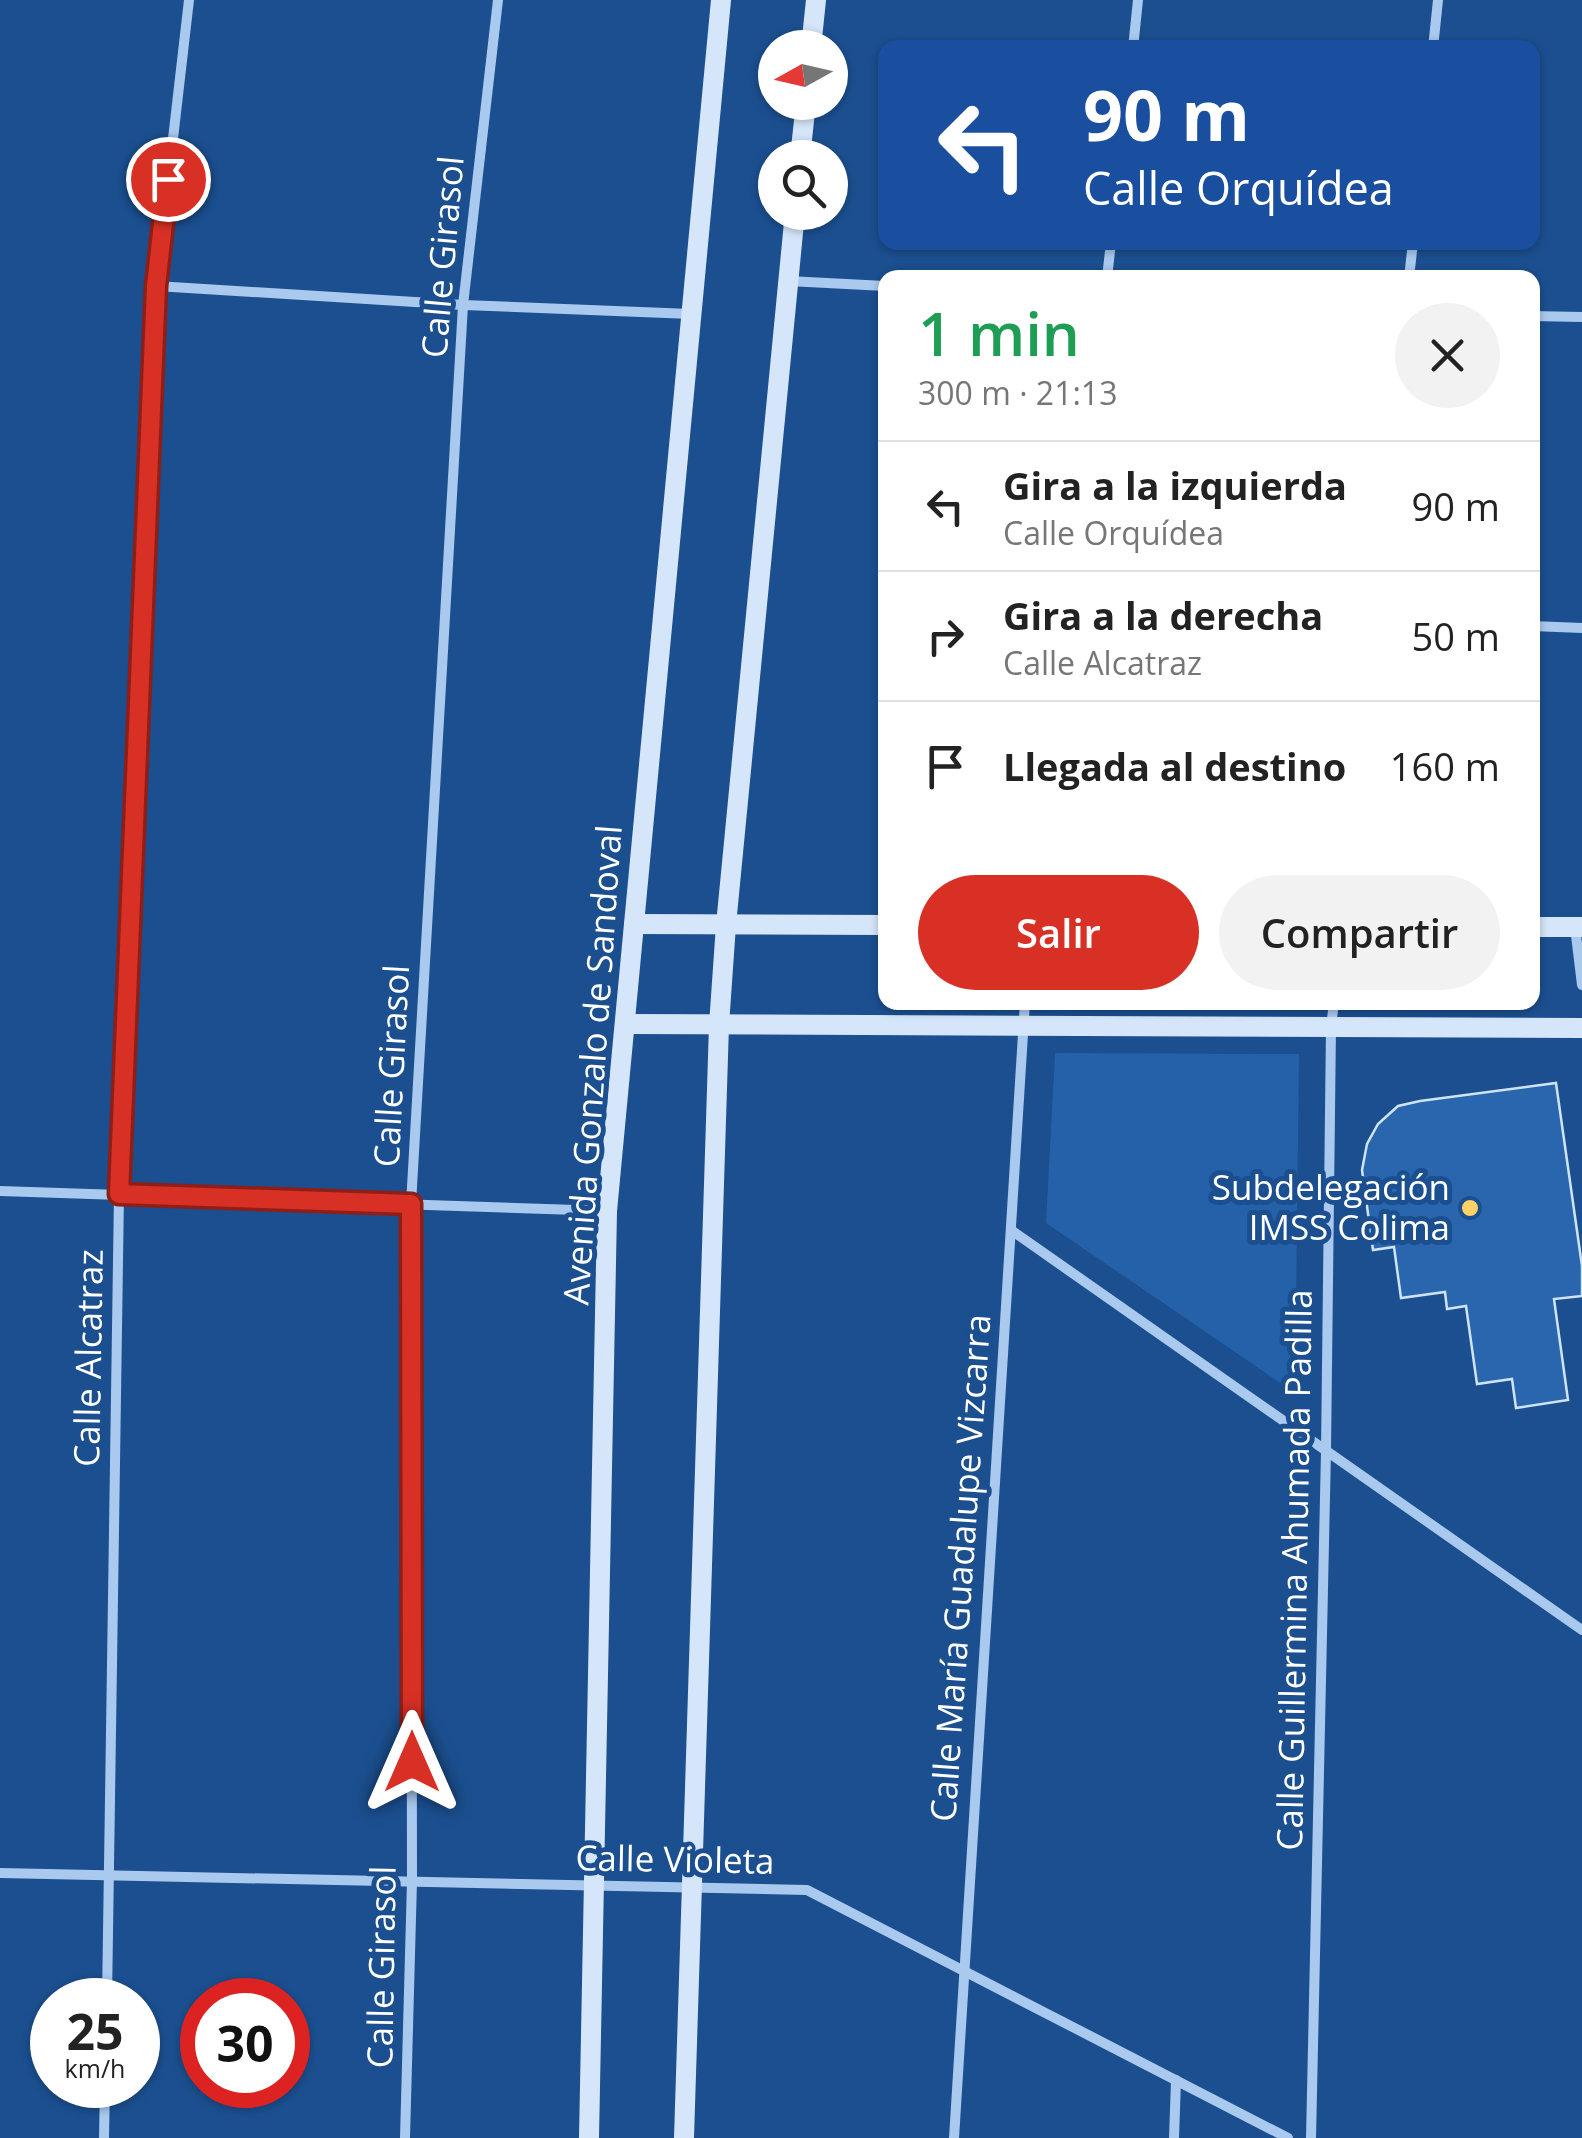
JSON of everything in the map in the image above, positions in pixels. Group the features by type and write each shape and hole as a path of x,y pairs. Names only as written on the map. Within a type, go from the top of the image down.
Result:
{"main road":[{"name":"Avenida Gonzalo de Sandoval","path":"589,2138 607,1211 721,0"},
{"path":"813,30 816,0"},
{"path":"684,2138 718,1025 793,230"},
{"path":"634,924 878,925"},
{"path":"1540,927 1579,927"},
{"path":"625,1024 1582,1028"}],"street":[{"name":"Calle Alcatraz","path":"108,1978 119,1194 156,286 188,0"},
{"name":"Calle Girasol","path":"405,2138 412,1882 411,1204 463,304 498,0"},
{"path":"1134,40 1138,0"},
{"path":"1434,40 1438,0"},
{"path":"788,281 878,286"},
{"path":"156,286 692,314"},
{"path":"1540,316 1582,317"},
{"path":"1540,626 1582,628"},
{"path":"1579,927 1582,985"},
{"name":"Calle María Guadalupe Vizcarra","path":"954,2138 1024,1010"},
{"name":"Calle Guillermina Ahumada Padilla","path":"1311,2138 1333,1010"},
{"path":"0,1190 607,1211"},
{"path":"1010,1230 1582,1630"},
{"name":"Calle Violeta","path":"0,1873 807,1890 1288,2138"},
{"path":"1174,2138 1176,2080"},
{"path":"104,2138 105,2108"}],"shaded area":[{"path":"1055,1053 1299,1054 1295,1393 1046,1223"}],"building":[{"name":"Subdelegación IMSS Colima","path":"1556,1083 1582,1266 1582,1296 1554,1299 1568,1400 1516,1408 1512,1379 1477,1384 1466,1306 1447,1309 1445,1292 1401,1298 1394,1247 1373,1250 1362,1170 1367,1144 1378,1124 1398,1106"}],"place":[{"name":"Subdelegación IMSS Colima","path":"1470,1208"}],"route":[{"path":"168,179 156,286 119,1194 411,1204 412,1762"}]}
